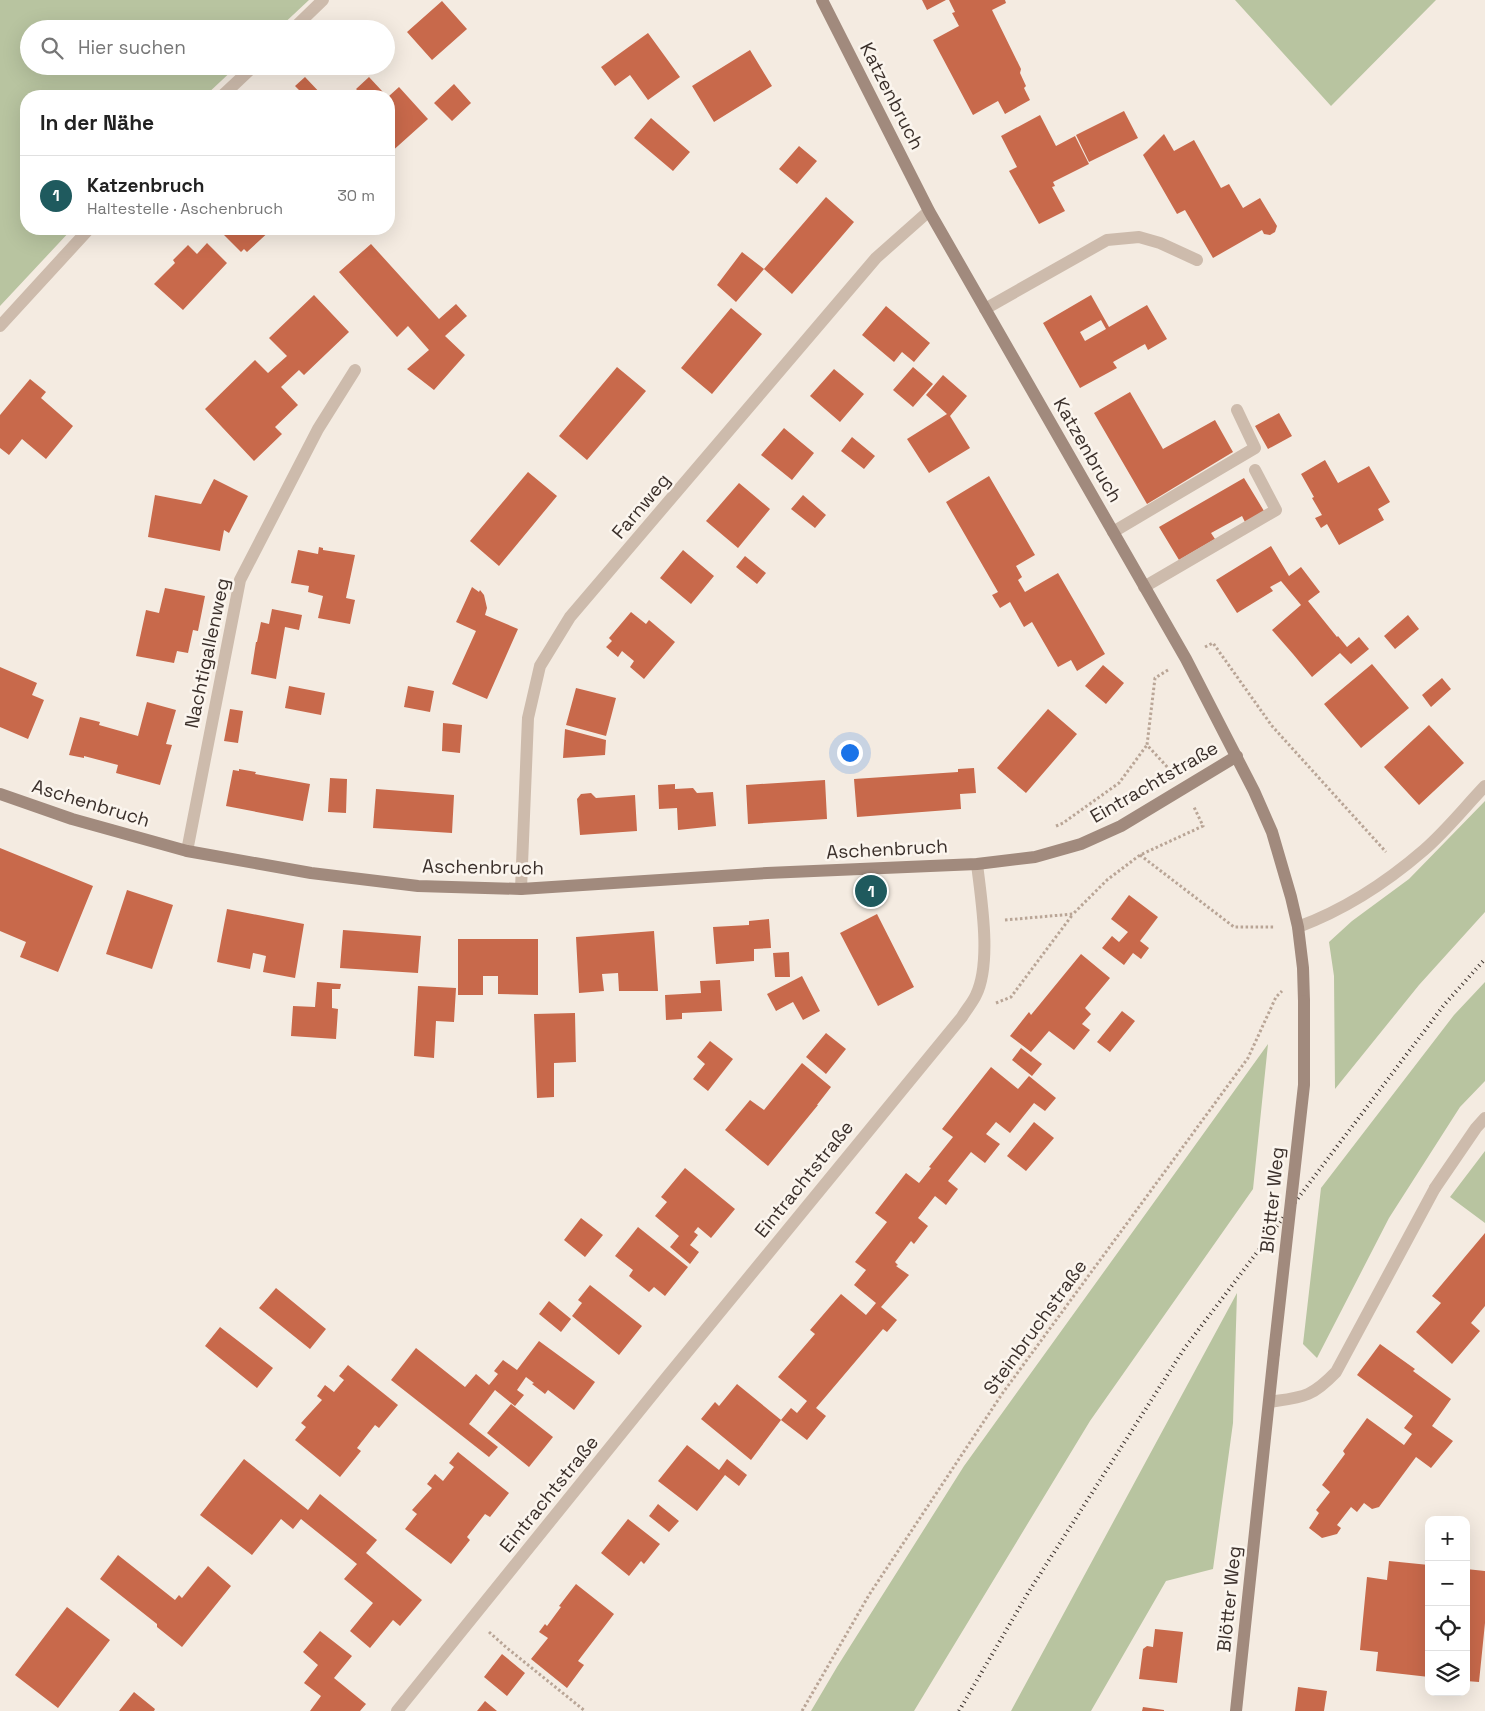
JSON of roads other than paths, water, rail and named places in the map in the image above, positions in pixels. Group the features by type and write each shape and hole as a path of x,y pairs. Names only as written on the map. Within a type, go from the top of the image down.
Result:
{"street":[{"path":"303,20 324,0"},
{"name":"Katzenbruch","path":"822,0 929,211 1186,659 1254,791 1272,832 1282,862 1298,927 1303,968 1304,1001"},
{"path":"228,90 244,75"},
{"name":"Farnweg","path":"521,889 528,718 540,666 570,617 870,265 929,211"},
{"path":"0,326 83,235"},
{"path":"985,309 1107,240 1139,237 1160,243 1198,260"},
{"name":"Nachtigallenweg","path":"187,851 240,580 318,429 355,370"},
{"path":"1113,532 1255,448 1237,410"},
{"path":"1144,586 1276,510 1255,470"},
{"name":"Eintrachtstraße","path":"397,1711 666,1378 962,1017 977,994 983,971 984,922 977,864 1035,857 1081,844 1121,826 1237,756"},
{"path":"1298,927 1319,920 1345,906 1400,868 1425,849 1485,786"},
{"name":"Aschenbruch","path":"0,794 72,819 187,851 310,873 418,886 521,889 767,873 977,864"},
{"name":"Blötter Weg","path":"1236,1711 1268,1402 1304,1085 1304,1001"},
{"path":"1268,1402 1302,1398 1321,1388 1336,1372 1436,1188 1476,1128 1485,1118"}],"railway":[{"path":"959,1711 1028,1593 1184,1349 1444,1005 1485,959"}],"place":[{"name":"Katzenbruch","path":"871,891"}]}
